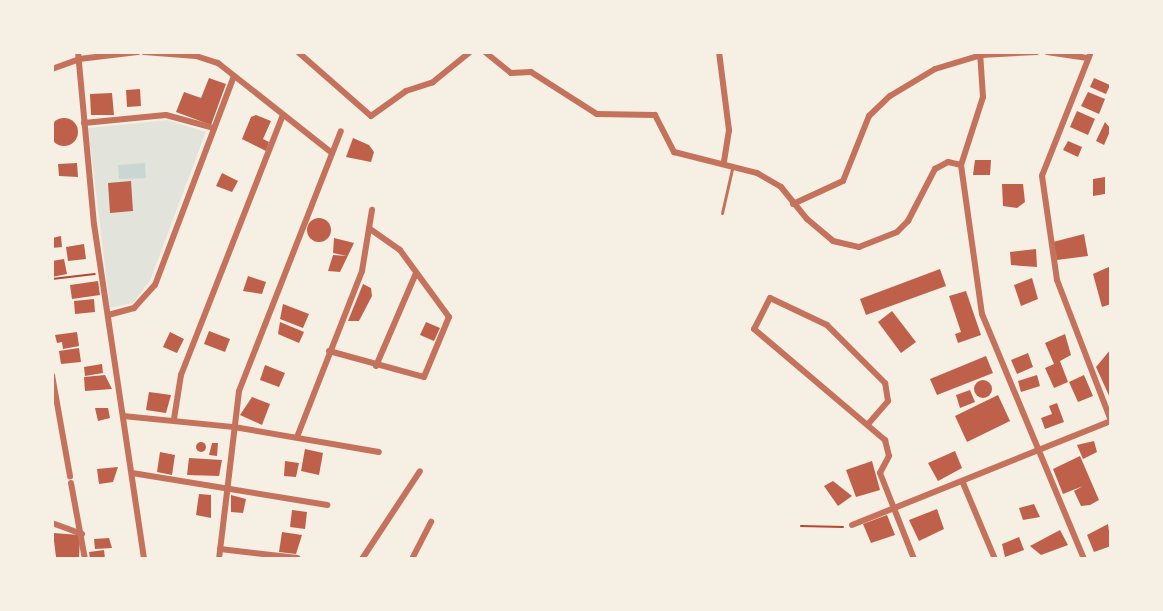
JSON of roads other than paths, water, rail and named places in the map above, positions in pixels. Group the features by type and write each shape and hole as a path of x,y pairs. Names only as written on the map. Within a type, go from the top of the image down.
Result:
{"street":[{"path":"52,69 78,55 138,52"},
{"path":"144,52 196,56 234,76 332,153"},
{"path":"298,52 371,116 406,91 433,82 470,52"},
{"path":"485,52 511,73 531,72 597,114 655,115 674,152 733,165 781,187 793,204 833,241 859,247 883,240 908,221 935,169 948,162 961,165"},
{"path":"719,52 729,130 724,163"},
{"path":"793,204 843,181 869,116 890,96 935,69 980,54 1037,52"},
{"path":"852,525 1111,421 1060,292 1042,176 1090,55 1047,52"},
{"path":"980,54 983,97 961,165 982,314 1084,559"},
{"path":"78,55 101,273 144,559"},
{"path":"108,315 134,308 155,285 234,76"},
{"path":"84,123 166,115 214,128"},
{"path":"174,419 181,375 283,115"},
{"path":"219,559 239,391 341,131"},
{"path":"297,437 362,271 372,210"},
{"path":"329,351 424,377 449,317 400,250 370,229"},
{"path":"376,366 416,273"},
{"path":"869,423 888,401 885,383 827,325 770,298 754,329 869,423 885,440 889,456 880,473 914,559"},
{"path":"52,375 56,421 85,559"},
{"path":"123,416 234,427 379,452"},
{"path":"362,559 420,471"},
{"path":"132,473 327,505"},
{"path":"963,483 995,559"},
{"path":"412,559 431,522"},
{"path":"52,523 82,534"},
{"path":"220,549 297,558"}],"lane":[{"path":"722,213 733,165"}]}
